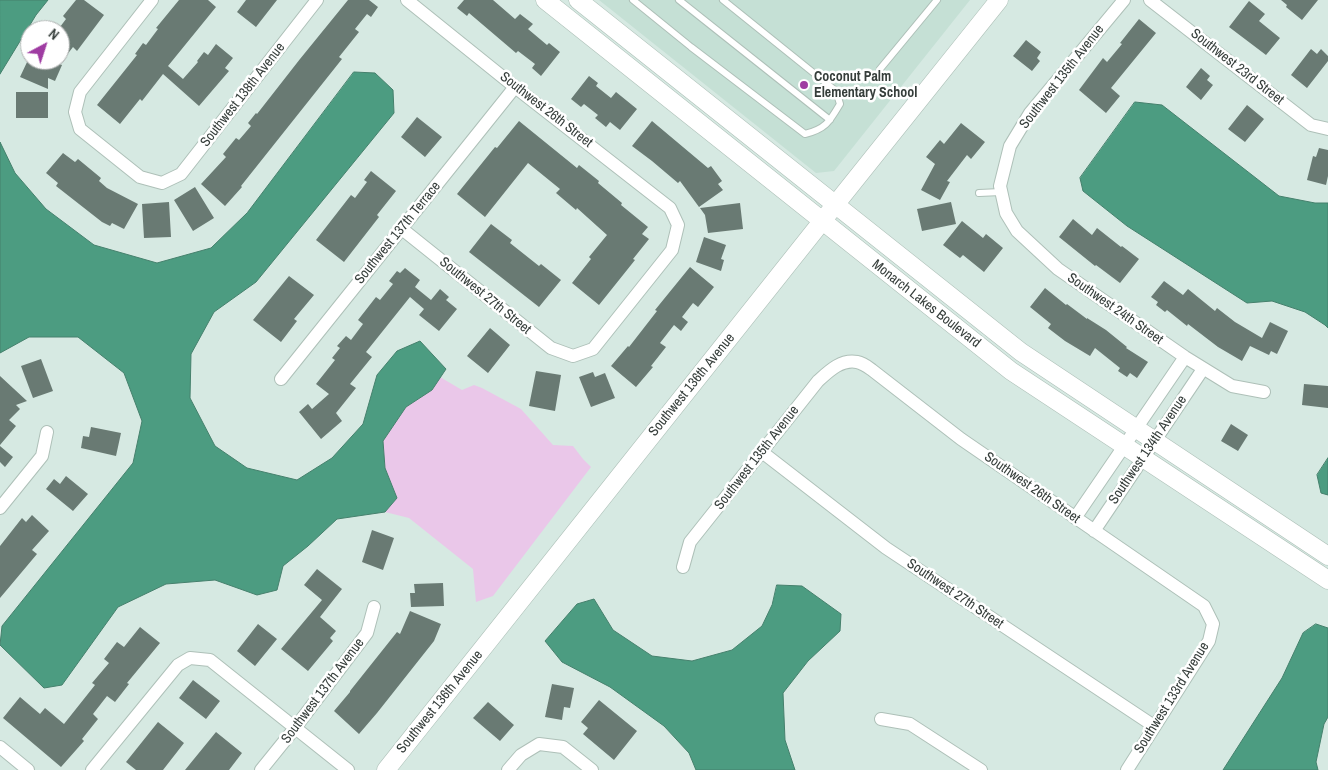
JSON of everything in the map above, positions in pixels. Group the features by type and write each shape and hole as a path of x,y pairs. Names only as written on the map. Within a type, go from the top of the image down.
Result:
{"street":[{"name":"Southwest 138th Avenue","path":"152,0 80,92 75,112 80,129 140,177 162,183 181,174 317,0"},
{"name":"Southwest 26th Street","path":"407,0 670,208 678,225 672,250 599,342 593,349 573,356"},
{"name":"Monarch Lakes Boulevard","path":"545,0 1011,371 1328,580"},
{"name":"Monarch Lakes Boulevard","path":"578,0 1021,352 1328,556"},
{"name":"Southwest 136th Avenue","path":"386,770 1000,0"},
{"name":"Southwest 135th Avenue","path":"1000,189 1010,146 1030,113 1124,0"},
{"name":"Southwest 23rd Street","path":"1150,0 1311,125 1328,129"},
{"name":"Southwest 137th Terrace","path":"281,379 515,87"},
{"name":"Southwest 24th Street","path":"1000,189 1006,213 1017,231 1058,269 1185,357 1232,386 1264,392"},
{"name":"Southwest 27th Street","path":"402,229 551,348 573,356"},
{"name":"Southwest 134th Avenue","path":"1075,518 1185,357"},
{"name":"Southwest 26th Street","path":"846,362 859,362 872,370 961,439 1204,606 1213,624"},
{"name":"Southwest 135th Avenue","path":"682,567 690,542 818,381 833,367 846,362"},
{"name":"Southwest 134th Avenue","path":"1094,531 1203,368"},
{"path":"0,508 42,456 47,432"},
{"name":"Southwest 27th Street","path":"762,452 886,548 1154,726"},
{"name":"Southwest 137th Avenue","path":"261,770 366,633 374,607"},
{"name":"Southwest 133rd Avenue","path":"1127,770 1209,642 1213,624"},
{"path":"92,770 178,665 190,658 210,660 348,770"},
{"path":"881,719 910,724 981,770"},
{"path":"508,770 521,755 539,744 563,747 592,770"},
{"path":"0,747 28,770"}],"lane":[{"path":"633,0 805,134 816,132 828,123 840,104 836,90 723,0"},
{"path":"679,0 830,120"},
{"path":"880,69 937,0"},
{"path":"978,193 1000,189"}],"shaded area":[{"path":"0,0 48,0 33,20 20,20 20,41 0,74"},
{"name":"Coconut Palm Elementary School","path":"599,0 970,0 834,171 816,173"},
{"path":"354,72 375,73 393,90 394,113 256,282 214,312 191,354 190,398 215,446 247,468 297,480 332,458 363,424 377,375 397,351 420,341 446,369 432,390 406,407 383,441 385,468 397,498 385,512 337,519 283,566 277,590 257,595 215,580 166,584 118,607 62,685 44,688 0,645 2,626 133,463 142,421 124,373 78,337 29,337 0,353 0,142 15,173 46,209 94,245 157,263 211,248 247,213"},
{"path":"1135,102 1162,105 1279,196 1315,203 1328,203 1328,328 1305,312 1272,301 1247,303 1127,226 1083,191 1080,178"},
{"path":"440,377 462,390 474,385 482,388 521,409 553,445 573,446 591,467 493,596 476,602 473,569 409,518 385,512 397,498 385,468 383,441 406,407 432,390"},
{"path":"1328,458 1328,495 1321,493 1317,475"},
{"path":"777,585 802,586 841,614 840,631 808,661 783,693 785,740 795,770 696,770 689,753 664,726 610,687 562,662 545,641 577,604 594,599 613,630 652,656 692,661 732,650 762,626 772,605"},
{"path":"1316,624 1328,628 1328,717 1324,724 1316,762 1318,770 1223,770 1282,678 1303,633"}],"building":[{"path":"76,0 84,0 104,15 77,51 73,47 70,51 70,20 65,20 63,16"},
{"path":"179,0 208,0 216,7 168,66 183,79 204,52 208,55 216,44 233,58 225,68 229,71 199,106 163,74 142,101 140,99 120,124 97,105 137,55 135,54 143,43 146,45 158,29 156,28"},
{"path":"246,0 277,0 256,27 237,12"},
{"path":"348,0 369,0 378,7 371,17 367,14 355,29 359,32 339,57 342,59 225,206 201,184 226,157 223,154 236,138 239,140 251,126 248,123"},
{"path":"464,0 493,0 515,19 520,14 533,24 528,29 547,45 549,43 560,52 541,76 532,68 535,64 518,51 516,53 469,13 467,16 457,8"},
{"path":"1281,0 1318,0 1302,20 1286,7 1287,5"},
{"path":"1249,1 1265,14 1259,21 1280,38 1266,55 1229,27"},
{"path":"1139,19 1156,33 1111,88 1120,96 1106,113 1079,90 1103,58 1107,62"},
{"path":"1026,40 1041,52 1037,58 1040,61 1032,71 1013,56"},
{"path":"1311,49 1317,54 1321,49 1328,56 1328,61 1307,88 1291,75"},
{"path":"1201,68 1210,76 1207,80 1213,85 1201,100 1186,87"},
{"path":"23,70 60,70 55,81 48,78 48,89 20,77"},
{"path":"589,76 598,83 596,86 611,98 616,92 637,109 620,130 610,122 606,127 595,118 598,115 584,104 581,107 571,99"},
{"path":"16,92 48,92 48,118 16,118"},
{"path":"1247,105 1264,119 1245,142 1228,129"},
{"path":"417,117 442,137 425,157 401,137"},
{"path":"519,121 577,168 579,165 599,181 598,183 622,203 621,205 648,227 642,234 649,239 633,259 635,260 599,305 572,283 591,259 589,257 607,235 577,208 576,210 556,193 560,189 528,163 485,217 457,194"},
{"path":"652,121 708,168 711,166 722,181 718,184 723,190 699,207 680,181 678,183 632,146"},
{"path":"961,123 985,142 971,159 967,155 947,181 950,182 940,200 921,190 935,164 926,157 940,140 944,144"},
{"path":"1319,148 1328,150 1326,185 1307,180 1313,156 1316,157"},
{"path":"63,153 75,162 78,159 101,178 99,181 107,188 138,204 124,229 112,223 110,226 102,222 56,186 58,183 46,173"},
{"path":"371,171 396,191 377,215 379,217 344,262 316,240 351,195 355,198 367,182 364,180"},
{"path":"195,187 214,218 193,231 174,200"},
{"path":"169,202 171,237 144,238 142,204"},
{"path":"951,202 956,224 922,231 917,209"},
{"path":"740,203 743,229 708,233 705,215 700,208"},
{"path":"1073,219 1092,235 1097,228 1139,259 1120,283 1059,237"},
{"path":"962,221 983,238 986,234 1003,248 984,272 963,255 960,258 943,245"},
{"path":"491,224 512,240 510,243 539,266 541,264 561,280 539,307 469,252"},
{"path":"704,237 726,245 721,259 724,260 721,271 696,262"},
{"path":"690,267 714,287 698,307 693,303 682,317 688,322 681,331 674,325 660,343 666,347 651,366 653,367 636,387 611,366 629,347 657,311 655,310"},
{"path":"405,268 420,280 415,287 431,300 440,289 449,297 446,300 457,309 439,331 419,315 424,309 410,297 366,352 372,357 350,384 356,388 336,413 342,421 321,439 299,412 308,404 312,409 329,394 316,384 335,360 332,358 340,348 337,346 346,336 351,340 363,324 358,320 376,297 380,300 393,284 389,281 397,271 400,273"},
{"path":"289,276 314,295 294,319 297,321 281,342 253,320"},
{"path":"1164,281 1183,295 1188,289 1215,311 1217,308 1235,322 1262,338 1270,322 1288,331 1277,354 1271,351 1269,355 1250,346 1242,361 1218,347 1188,324 1187,326 1167,310 1165,312 1156,305 1158,302 1151,297"},
{"path":"1045,288 1066,305 1106,330 1126,348 1148,362 1137,378 1130,373 1127,377 1118,371 1120,368 1095,348 1090,356 1048,328 1051,324 1030,307"},
{"path":"490,328 510,345 488,373 467,356"},
{"path":"41,359 53,391 33,398 21,366"},
{"path":"536,371 561,375 555,411 529,406"},
{"path":"593,372 595,377 605,373 615,398 591,407 579,377"},
{"path":"0,376 27,401 16,405 20,409 9,420 16,426 0,445"},
{"path":"1304,384 1328,386 1328,408 1302,405"},
{"path":"1231,424 1248,435 1238,451 1221,441"},
{"path":"91,427 121,433 116,456 81,448 83,436 89,437"},
{"path":"0,446 13,457 5,467 0,462"},
{"path":"66,476 88,494 73,511 46,489 54,479 60,484"},
{"path":"32,515 49,531 32,550 37,554 0,598 0,546 22,518 26,522"},
{"path":"372,530 394,538 383,570 362,562"},
{"path":"317,569 342,589 320,617 336,631 330,638 333,641 308,671 281,649 322,600 304,585"},
{"path":"443,583 444,606 411,607 410,593 415,593 414,584"},
{"path":"410,611 441,624 434,641 359,734 334,711 397,632 400,634"},
{"path":"258,624 277,639 255,666 237,651"},
{"path":"140,627 160,643 127,683 129,684 115,702 107,696 93,714 98,719 82,739 84,741 61,767 3,718 20,697 40,714 45,708 64,724 95,685 92,683 109,663 104,659 117,642 124,647"},
{"path":"193,680 220,701 206,719 179,698"},
{"path":"552,684 574,688 570,708 564,707 562,720 545,717"},
{"path":"599,700 637,731 614,760 583,734 588,728 581,722"},
{"path":"488,702 514,725 500,741 473,718"},
{"path":"158,722 184,743 163,770 136,770 126,762"},
{"path":"216,732 242,753 229,770 185,770"}],"place":[{"name":"Coconut Palm Elementary School","path":"804,85"}]}
